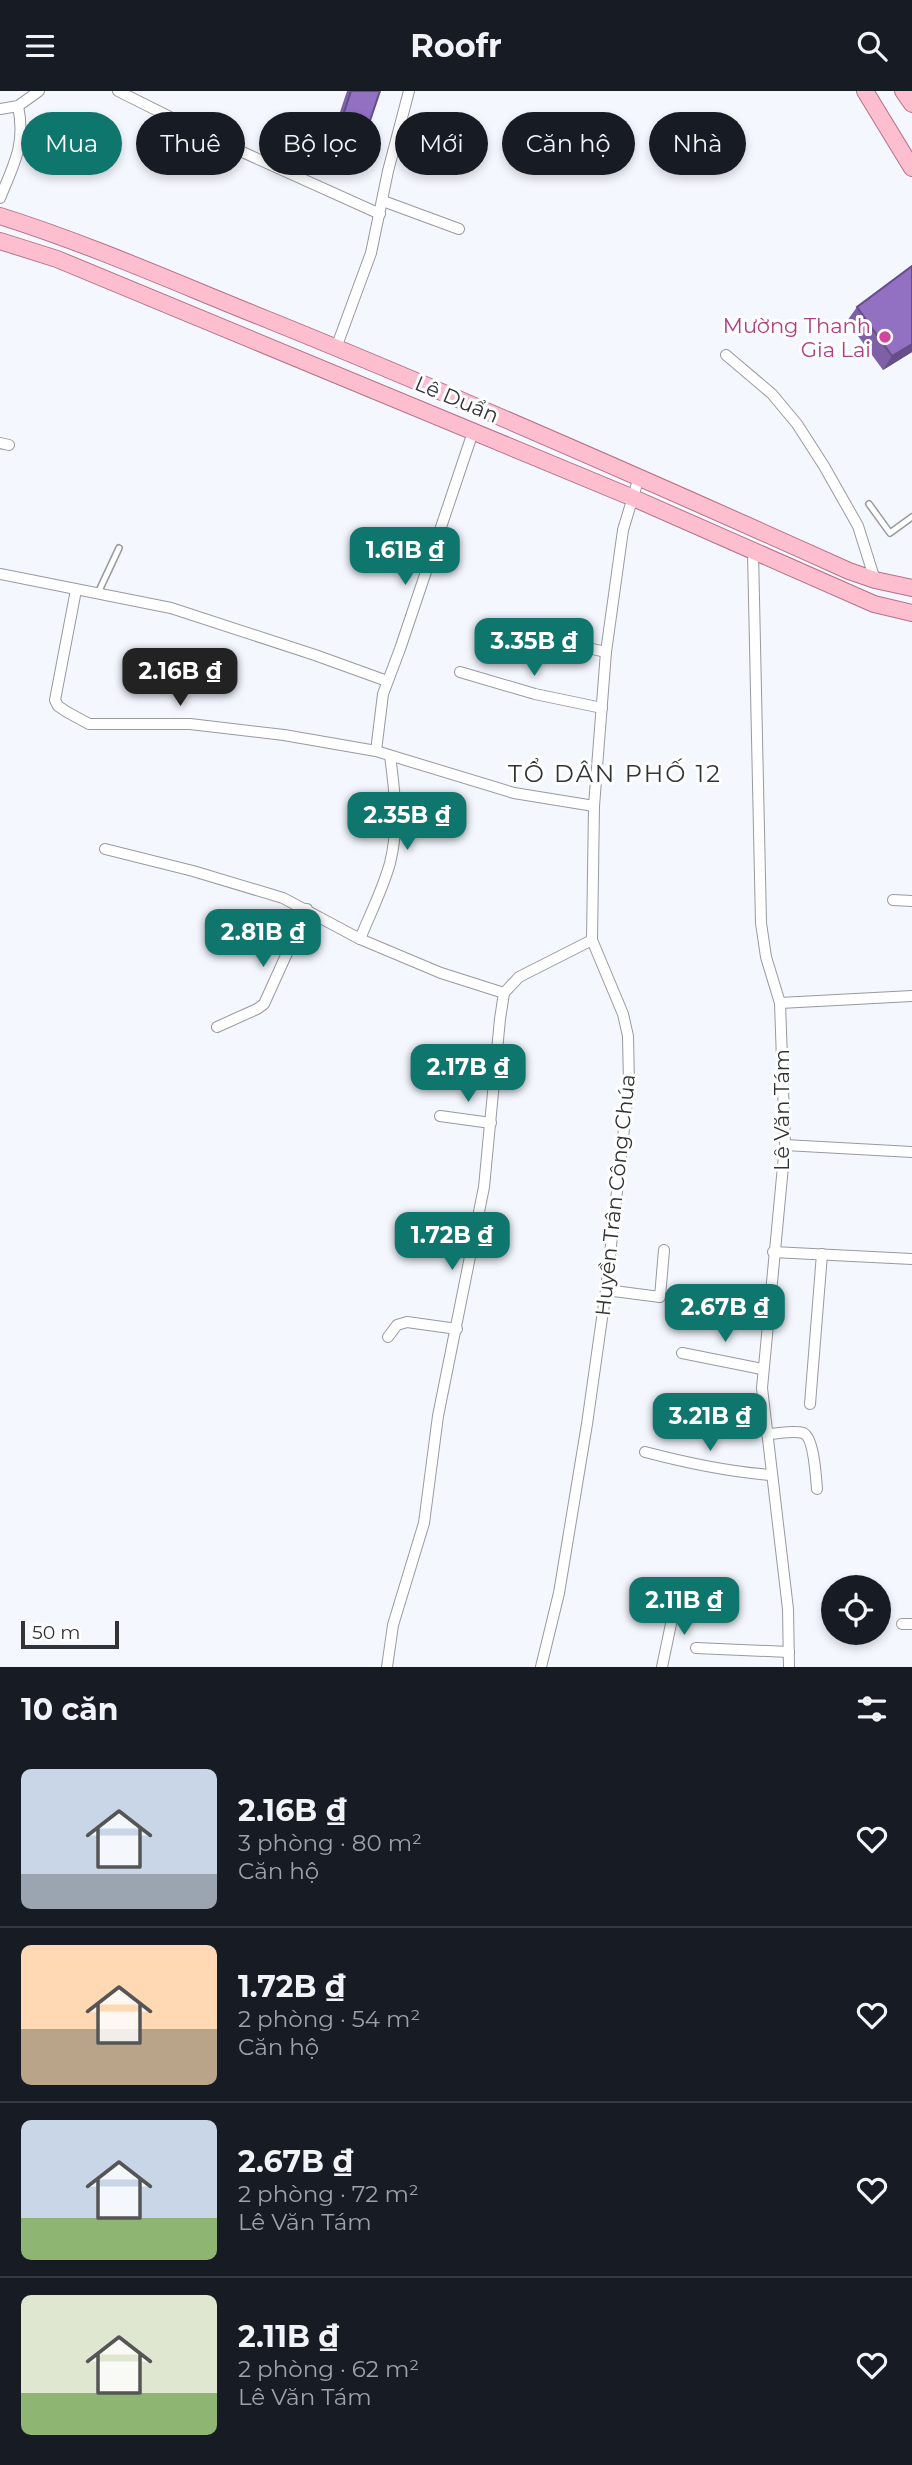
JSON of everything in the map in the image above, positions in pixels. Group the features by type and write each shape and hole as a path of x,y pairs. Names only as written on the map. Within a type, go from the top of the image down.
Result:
{"main road":[{"path":"865,91 912,168"},
{"path":"904,91 912,104"},
{"name":"Lê Duẩn","path":"0,216 63,237 335,348 639,477 849,571 912,588"},
{"name":"Lê Duẩn","path":"0,241 57,259 631,497 874,604 912,613"}],"street":[{"path":"0,109 18,106 38,91"},
{"path":"118,91 218,141 380,214"},
{"path":"335,348 372,253 388,171 408,91"},
{"path":"0,198 20,146 22,129 18,106"},
{"path":"383,201 459,229"},
{"path":"726,355 772,394 797,424 858,526 876,580"},
{"path":"376,751 387,681 473,432"},
{"name":"Huyền Trân Công Chúa","path":"541,1667 561,1580 587,1424 606,1290 629,1084 629,1056 623,1014 592,940 594,806 606,652 623,530 639,477"},
{"name":"Lê Văn Tám","path":"753,552 761,923 766,957 780,1003 785,1145 762,1369 788,1609 789,1667"},
{"path":"0,574 171,608 387,681"},
{"path":"76,590 55,700 58,706 80,721 98,726 168,723 238,729 376,751 514,793 594,806"},
{"path":"492,627 606,652"},
{"path":"460,672 536,694 602,708"},
{"path":"360,939 390,864 396,812 390,756"},
{"path":"105,849 193,871 283,898 360,939 441,973 504,993"},
{"path":"893,900 912,901"},
{"path":"217,1027 264,1004 307,909"},
{"path":"387,1667 393,1625 424,1523 438,1416 484,1187 504,993 519,977 592,940"},
{"path":"780,1003 912,996"},
{"path":"440,1116 491,1123"},
{"path":"785,1145 912,1152"},
{"path":"606,1290 660,1297 664,1250"},
{"path":"774,1252 912,1259"},
{"path":"810,1404 822,1254"},
{"path":"388,1337 397,1325 407,1322 457,1329"},
{"path":"682,1353 762,1369"},
{"path":"767,1434 803,1433 808,1437 817,1489"},
{"path":"645,1452 734,1473 772,1475"},
{"path":"662,1667 676,1600"},
{"path":"696,1648 789,1652"}],"lane":[{"path":"870,504 890,533 912,517"},
{"path":"98,593 119,548"}],"building":[{"path":"351,91 380,91 373,112 344,112"},
{"name":"Mường Thanh Gia Lai","path":"912,266 912,344 892,356 857,307"}],"place":[{"name":"Mường Thanh Gia Lai","path":"885,337"}],"district":[{"name":"TỔ DÂN PHỐ 12","path":"615,773"}]}
